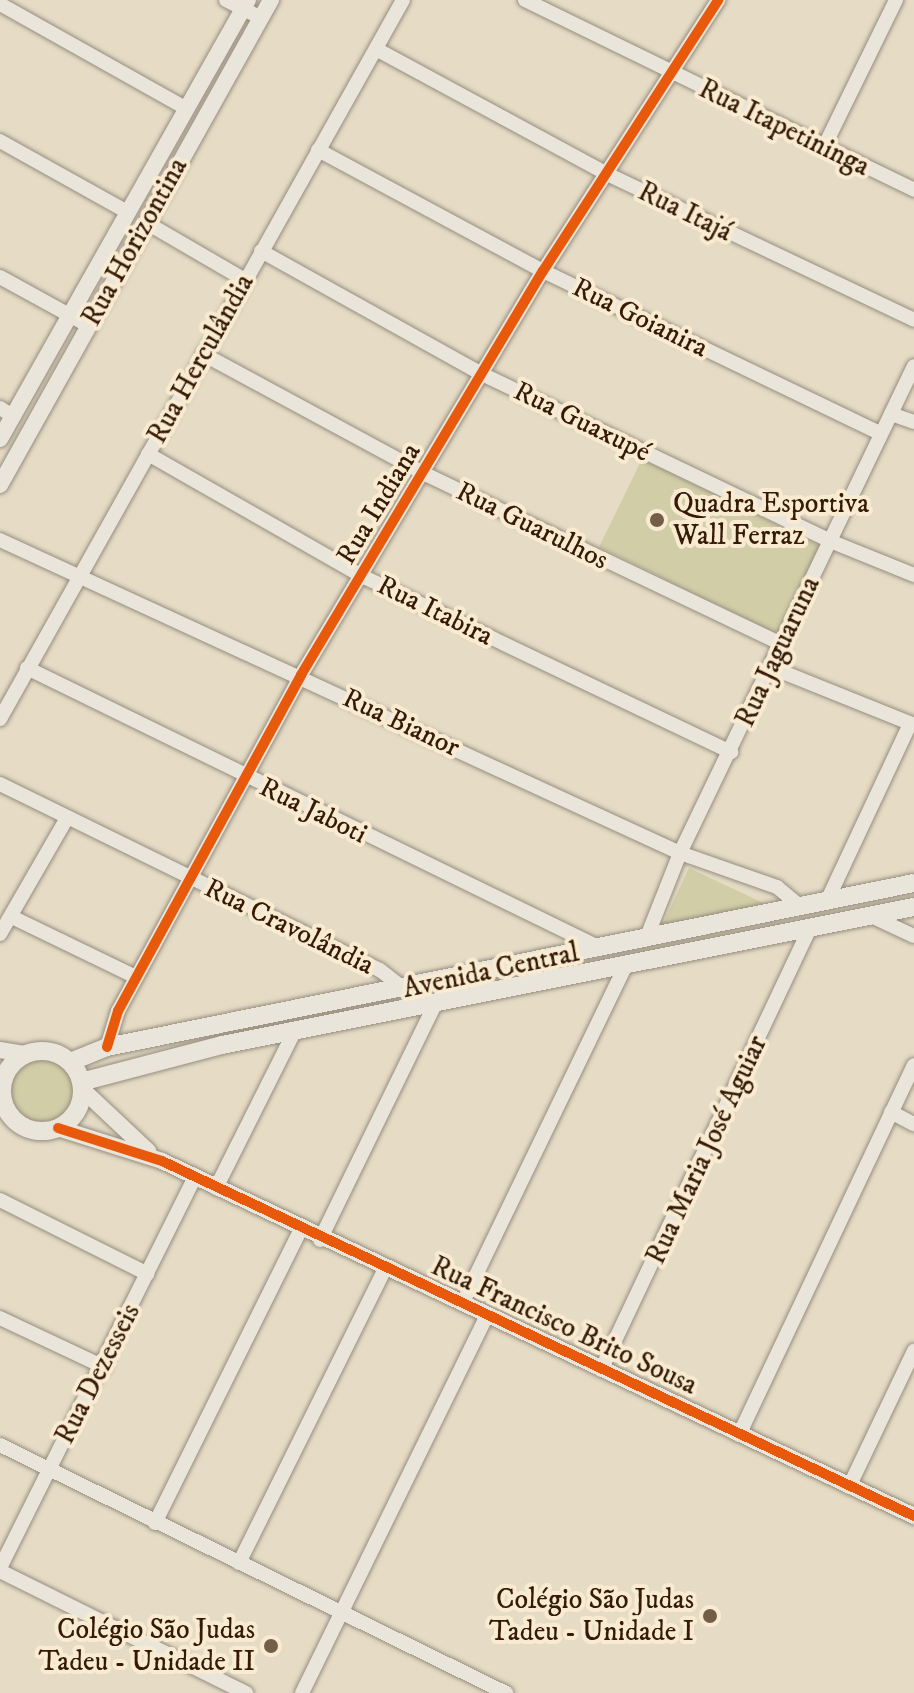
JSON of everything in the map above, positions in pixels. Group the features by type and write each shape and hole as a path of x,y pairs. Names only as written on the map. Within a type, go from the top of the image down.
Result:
{"main road":[{"name":"Avenida Central","path":"70,1062 107,1047 325,1006 914,883"},
{"name":"Avenida Central","path":"82,1085 125,1067 914,907"},
{"path":"325,1006 330,1026"},
{"path":"49,1051 70,1062 82,1085 76,1112 58,1128 45,1131 9,1126 1,1092 8,1068 26,1054 49,1051"}],"street":[{"path":"226,0 245,5 261,18"},
{"name":"Rua Horizontina","path":"0,485 271,0"},
{"name":"Rua Herculândia","path":"0,719 403,0"},
{"name":"Rua Itapetininga","path":"525,0 914,190"},
{"name":"Rua Indiana","path":"107,1047 113,1023 136,977 301,675 364,577 543,271 718,0"},
{"path":"824,147 896,0"},
{"path":"0,4 185,108"},
{"name":"Rua Horizontina","path":"0,439 6,412 68,315 245,5"},
{"name":"Rua Itajá","path":"376,49 605,173 914,320"},
{"path":"0,141 126,211"},
{"name":"Rua Goianira","path":"318,150 543,271 881,434"},
{"path":"147,223 245,280"},
{"name":"Rua Guaxupé","path":"261,251 484,375 830,541 914,575"},
{"path":"0,277 89,326"},
{"name":"Rua Guarulhos","path":"203,354 425,474 781,644"},
{"name":"Rua Jaguaruna","path":"646,939 680,853 914,366"},
{"path":"891,414 914,422"},
{"name":"Rua Itabira","path":"148,454 364,577 731,752"},
{"name":"Rua Bianor","path":"0,540 77,578 301,675 680,853 777,887 801,907"},
{"path":"770,667 912,725 827,901"},
{"name":"Rua Jaboti","path":"27,668 244,778 600,948"},
{"name":"Rua Cravolândia","path":"0,784 190,880 380,970 403,988"},
{"path":"0,934 14,918 67,818"},
{"path":"871,916 914,936"},
{"path":"14,918 136,977"},
{"name":"Rua Maria José Aguiar","path":"601,1370 810,927"},
{"path":"462,1304 626,965"},
{"path":"320,1240 435,1004"},
{"path":"216,1188 293,1034"},
{"path":"0,1050 26,1054"},
{"path":"739,1435 914,1065"},
{"path":"82,1085 162,1161"},
{"path":"891,1112 914,1124"},
{"path":"58,1128 162,1161"},
{"name":"Rua Francisco Brito Sousa","path":"162,1161 300,1231 914,1516"},
{"name":"Rua Dezesseis","path":"0,1569 49,1468 104,1367 194,1179"},
{"path":"0,1200 148,1274"},
{"path":"155,1523 300,1231"},
{"path":"239,1563 385,1269"},
{"path":"302,1693 487,1316"},
{"path":"0,1318 104,1367"},
{"path":"849,1487 914,1351"},
{"path":"0,1445 506,1693"},
{"path":"0,1569 246,1693"}],"shaded area":[{"path":"642,459 821,546 778,634 599,547"},
{"path":"689,868 772,907 660,930"},
{"path":"41,1059 59,1065 67,1073 73,1091 67,1109 59,1117 41,1123 23,1117 15,1109 9,1091 15,1073 23,1065"}],"cycle path":[{"path":"107,1047 118,1011 301,675 543,271 718,0"},
{"path":"58,1128 162,1161 914,1516"}],"place":[{"name":"Quadra Esportiva Wall Ferraz","path":"657,520"},
{"name":"Colégio São Judas Tadeu - Unidade I","path":"710,1616"},
{"name":"Colégio São Judas Tadeu - Unidade II","path":"271,1646"}]}
